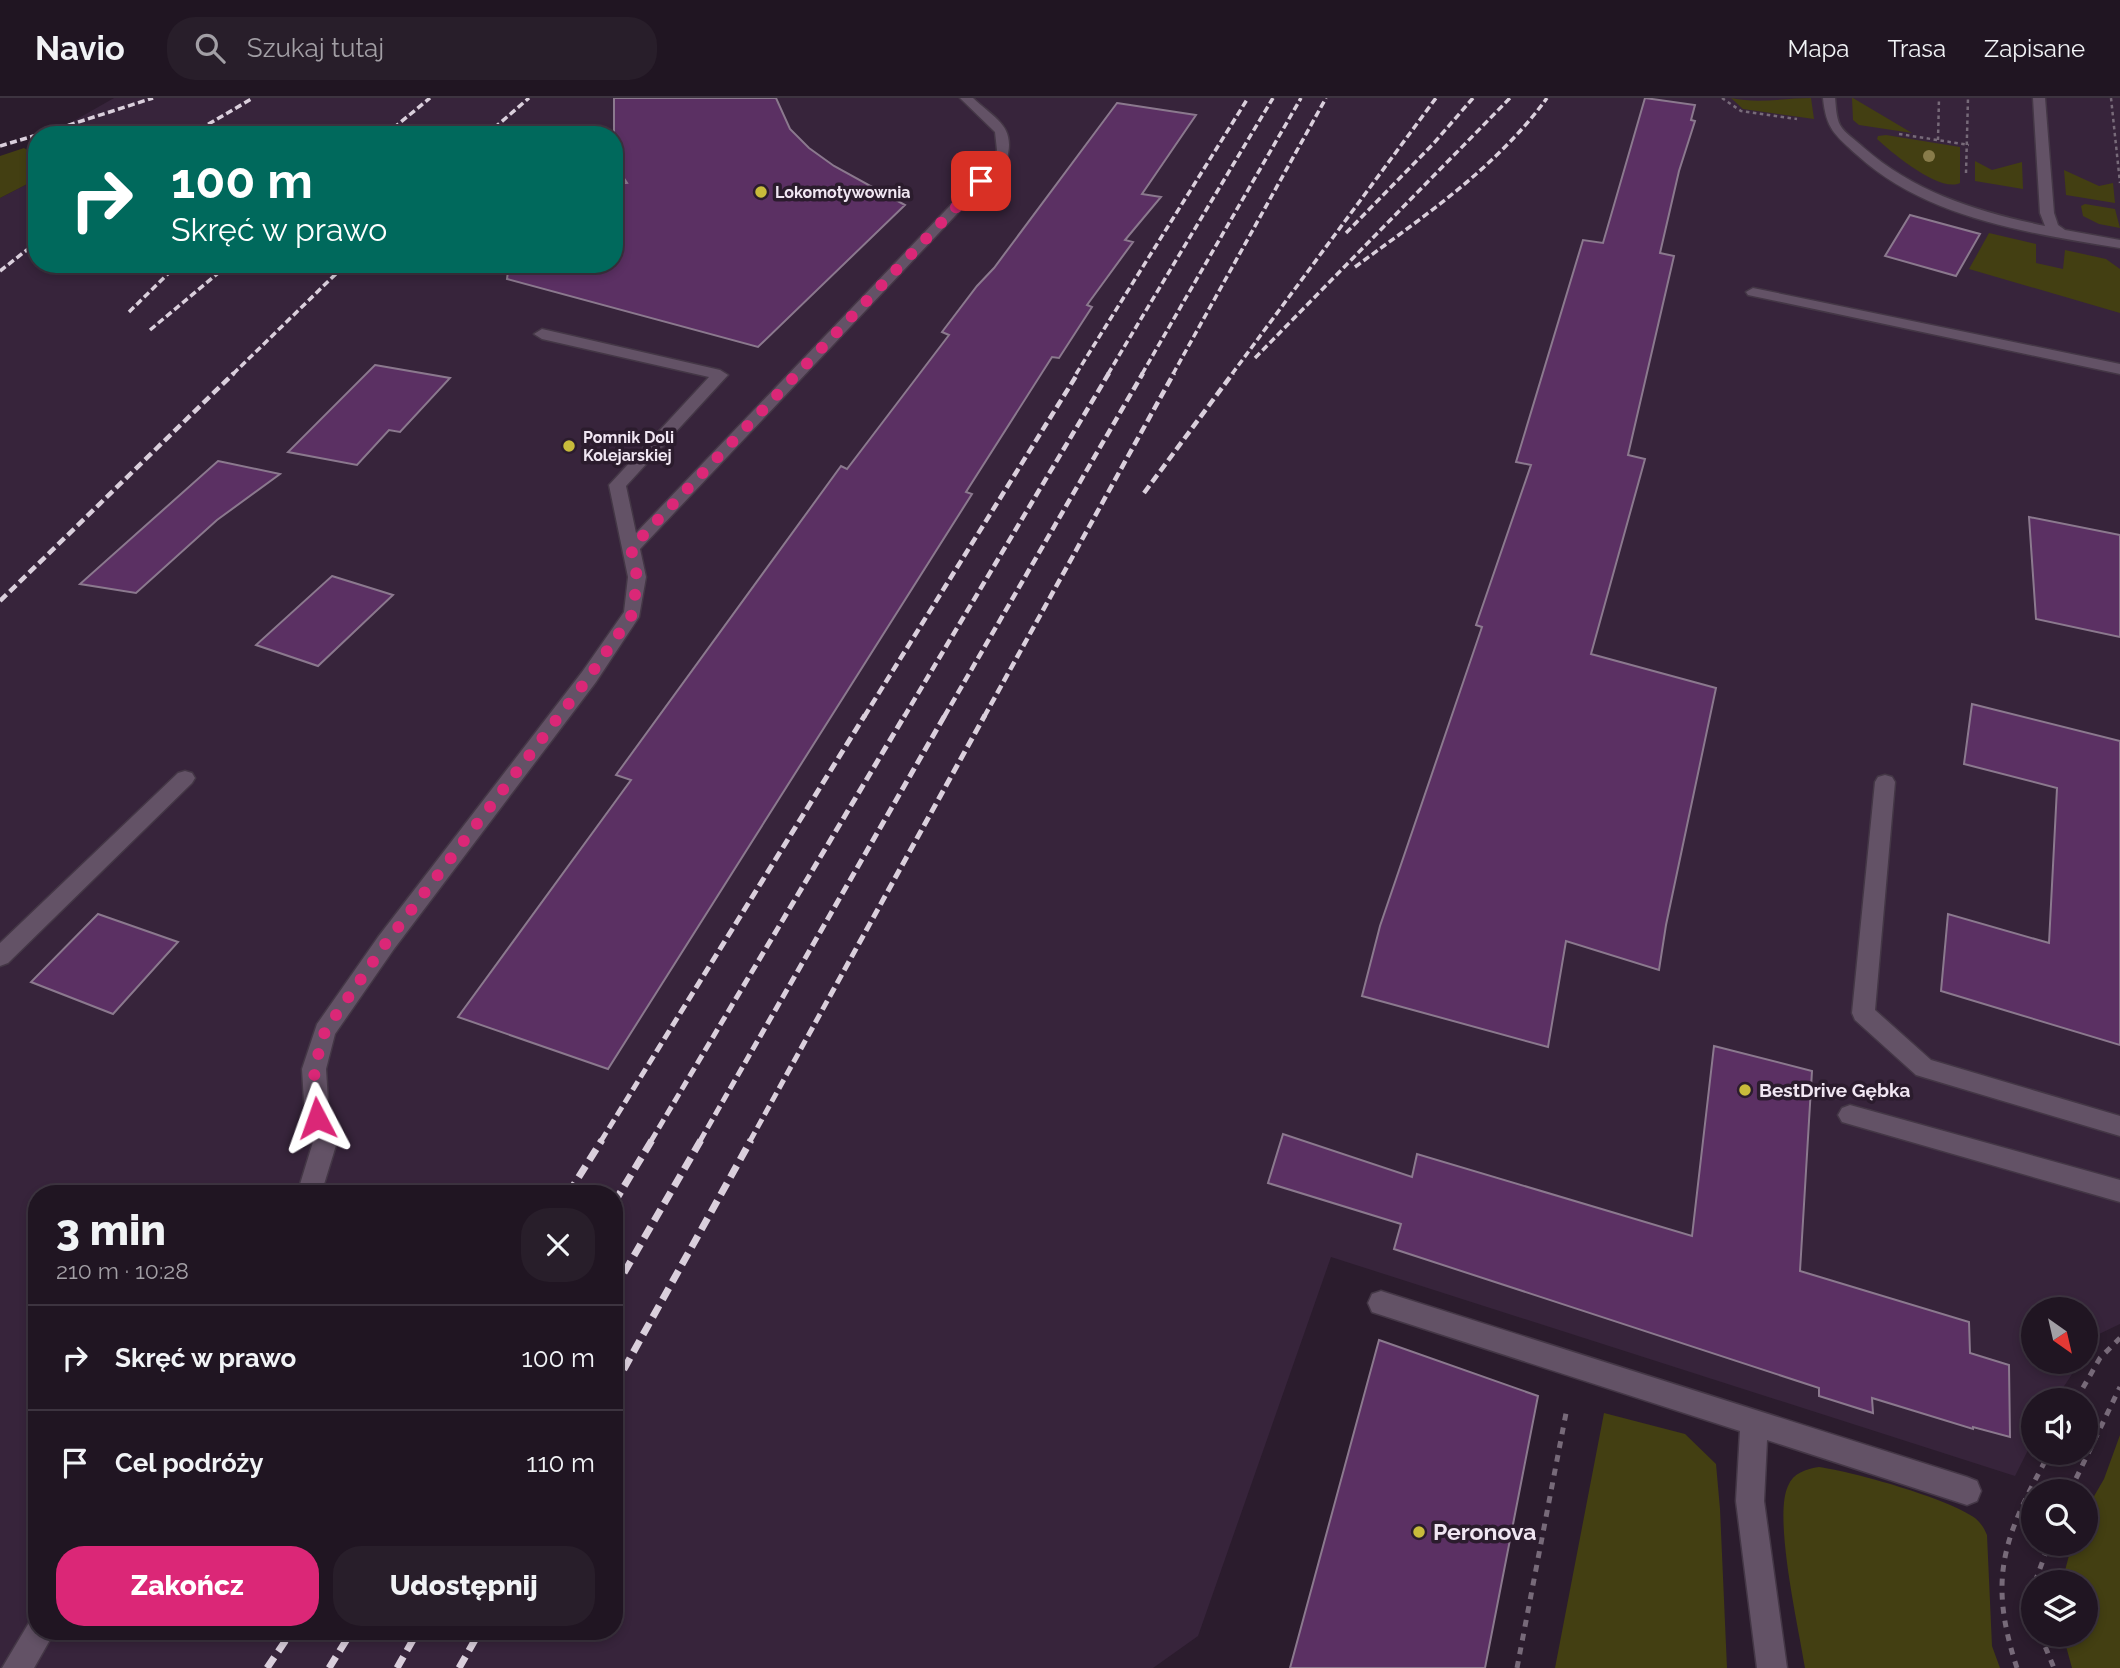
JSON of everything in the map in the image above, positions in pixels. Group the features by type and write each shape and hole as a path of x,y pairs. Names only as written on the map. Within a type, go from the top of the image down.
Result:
{"street":[{"path":"631,548 999,162 1006,147 1005,136 992,120 966,98"},
{"path":"1829,98 1834,125 1857,151 1884,173 1962,208 2015,224 2120,244"},
{"path":"2039,98 2047,213 2052,227 2061,234"},
{"path":"1753,292 2120,369"},
{"path":"312,1185 326,1142 317,1118 314,1069 325,1031 386,943 589,677 633,613 637,577 617,485 720,375 542,334"},
{"path":"0,957 185,778"},
{"path":"1885,782 1863,1013 1924,1068 2120,1126"},
{"path":"1850,1115 2120,1191"},
{"path":"1381,1303 1967,1491"},
{"path":"1754,1423 1750,1501 1772,1668"},
{"path":"17,1668 34,1640"}],"path":[{"path":"1722,98 1741,111 1834,125"},
{"path":"1938,140 1939,98"},
{"path":"1962,208 1969,145 1968,98"},
{"path":"2111,98 2120,183"},
{"path":"2083,1388 2100,1358 2120,1338"},
{"path":"1517,1668 1575,1365"},
{"path":"2076,1479 2120,1387"},
{"path":"2017,1668 2006,1616 2003,1578 2006,1545 2043,1465"},
{"path":"2045,1647 2054,1668"}],"shaded area":[{"path":"114,98 2120,98 2120,1324 2098,1335 2098,1297 2021,1297 2021,1374 2072,1374 2063,1388 2021,1388 2021,1464 2015,1476 1331,1257 1198,1636 1153,1668 0,1668 0,198 28,184 28,273 623,273 623,126 65,126"},
{"path":"1731,98 1761,101 1811,98 1814,119 1743,109"},
{"path":"1852,98 1912,133 1859,125 1853,120"},
{"path":"1878,136 1960,147 1960,183 1951,185 1941,182 1917,170 1877,139"},
{"path":"24,148 28,150 28,184 0,198 0,156"},
{"path":"1975,161 1992,170 2022,162 2023,189 1975,181"},
{"path":"2064,170 2099,186 2113,183 2115,203 2066,195"},
{"path":"2085,204 2115,209 2120,228 2099,224 2083,216 2081,206"},
{"path":"1989,233 2036,244 2036,263 2063,269 2065,250 2106,259 2120,269 2120,313 1969,269"},
{"path":"1604,1413 1685,1434 1716,1464 1727,1668 1555,1668"},
{"path":"2120,1435 2120,1668 2072,1668 2066,1647 2098,1647 2098,1570 2065,1570 2069,1556 2098,1556 2098,1489"},
{"path":"1819,1467 1923,1494 1962,1510 1979,1522 1987,1535 1992,1646 2000,1668 1805,1668 1785,1547 1784,1501 1793,1478 1805,1470"}],"building":[{"name":"Lokomotywownia","path":"614,98 776,98 790,129 809,148 834,166 905,205 758,347 507,279 508,273 623,273 623,183 627,183 623,177 623,126 614,126"},
{"path":"1645,98 1695,105 1691,120 1695,121 1679,171 1660,253 1674,256 1628,455 1645,459 1591,654 1716,688 1659,970 1566,941 1548,1047 1362,996 1380,926 1482,627 1476,625 1531,465 1516,462 1583,240 1603,243"},
{"path":"1117,103 1196,115 1142,194 1161,197 1125,240 1133,242 1087,305 1092,307 1059,358 1052,357 966,492 972,494 608,1069 458,1017 631,780 616,775 841,466 847,469 949,335 942,332 994,268"},
{"path":"1910,215 1980,234 1956,276 1885,256"},
{"path":"375,365 450,378 400,432 389,430 357,465 288,452"},
{"path":"218,461 280,474 217,520 136,593 80,584"},
{"path":"2029,517 2120,535 2120,637 2036,619"},
{"path":"332,576 393,595 318,666 256,645"},
{"path":"1972,704 2120,741 2120,1045 1941,991 1948,914 2049,943 2057,788 1964,764"},
{"path":"98,914 178,942 113,1014 31,982"},
{"path":"1714,1046 1812,1071 1800,1271 1969,1322 1970,1353 2009,1365 2010,1437 1973,1429 1872,1398 1873,1413 1819,1396 1819,1388 1394,1249 1401,1224 1268,1183 1283,1134 1412,1177 1417,1154 1692,1236"},
{"name":"Peronova","path":"1379,1340 1538,1396 1485,1668 1290,1668"}],"railway":[{"path":"66,126 153,98"},
{"path":"205,126 253,98"},
{"path":"396,126 430,98"},
{"path":"496,126 529,98"},
{"path":"1076,374 1248,98"},
{"path":"1108,374 1273,98"},
{"path":"1142,374 1301,98"},
{"path":"1173,374 1326,98"},
{"path":"1232,374 1436,98"},
{"path":"1346,233 1434,143 1473,98"},
{"path":"1255,358 1510,98"},
{"path":"1355,267 1433,210 1482,169 1527,123 1547,98"},
{"path":"0,146 28,138"},
{"path":"0,271 28,249"},
{"path":"129,312 169,273"},
{"path":"150,330 218,273"},
{"path":"233,374 337,273"},
{"path":"0,601 234,373"},
{"path":"864,717 1078,373"},
{"path":"904,717 1109,373"},
{"path":"944,717 1143,373"},
{"path":"984,717 1174,373"},
{"path":"1144,493 1233,373"},
{"path":"601,1141 865,715"},
{"path":"651,1141 905,715"},
{"path":"700,1141 945,715"},
{"path":"750,1141 985,715"},
{"path":"574,1185 602,1140"},
{"path":"623,1188 652,1140"},
{"path":"623,1274 701,1140"},
{"path":"623,1371 751,1140"},
{"path":"267,1668 286,1640"},
{"path":"329,1668 346,1640"},
{"path":"397,1668 413,1640"},
{"path":"459,1668 475,1640"}],"place":[{"name":"Lokomotywownia","path":"761,192"},
{"name":"Pomnik Doli Kolejarskiej","path":"569,446"},
{"name":"BestDrive Gębka","path":"1745,1090"},
{"name":"Peronova","path":"1419,1532"}],"route":[{"path":"317,1118 314,1069 325,1031 386,943 589,677 633,613 637,577 631,548 981,181"}]}
